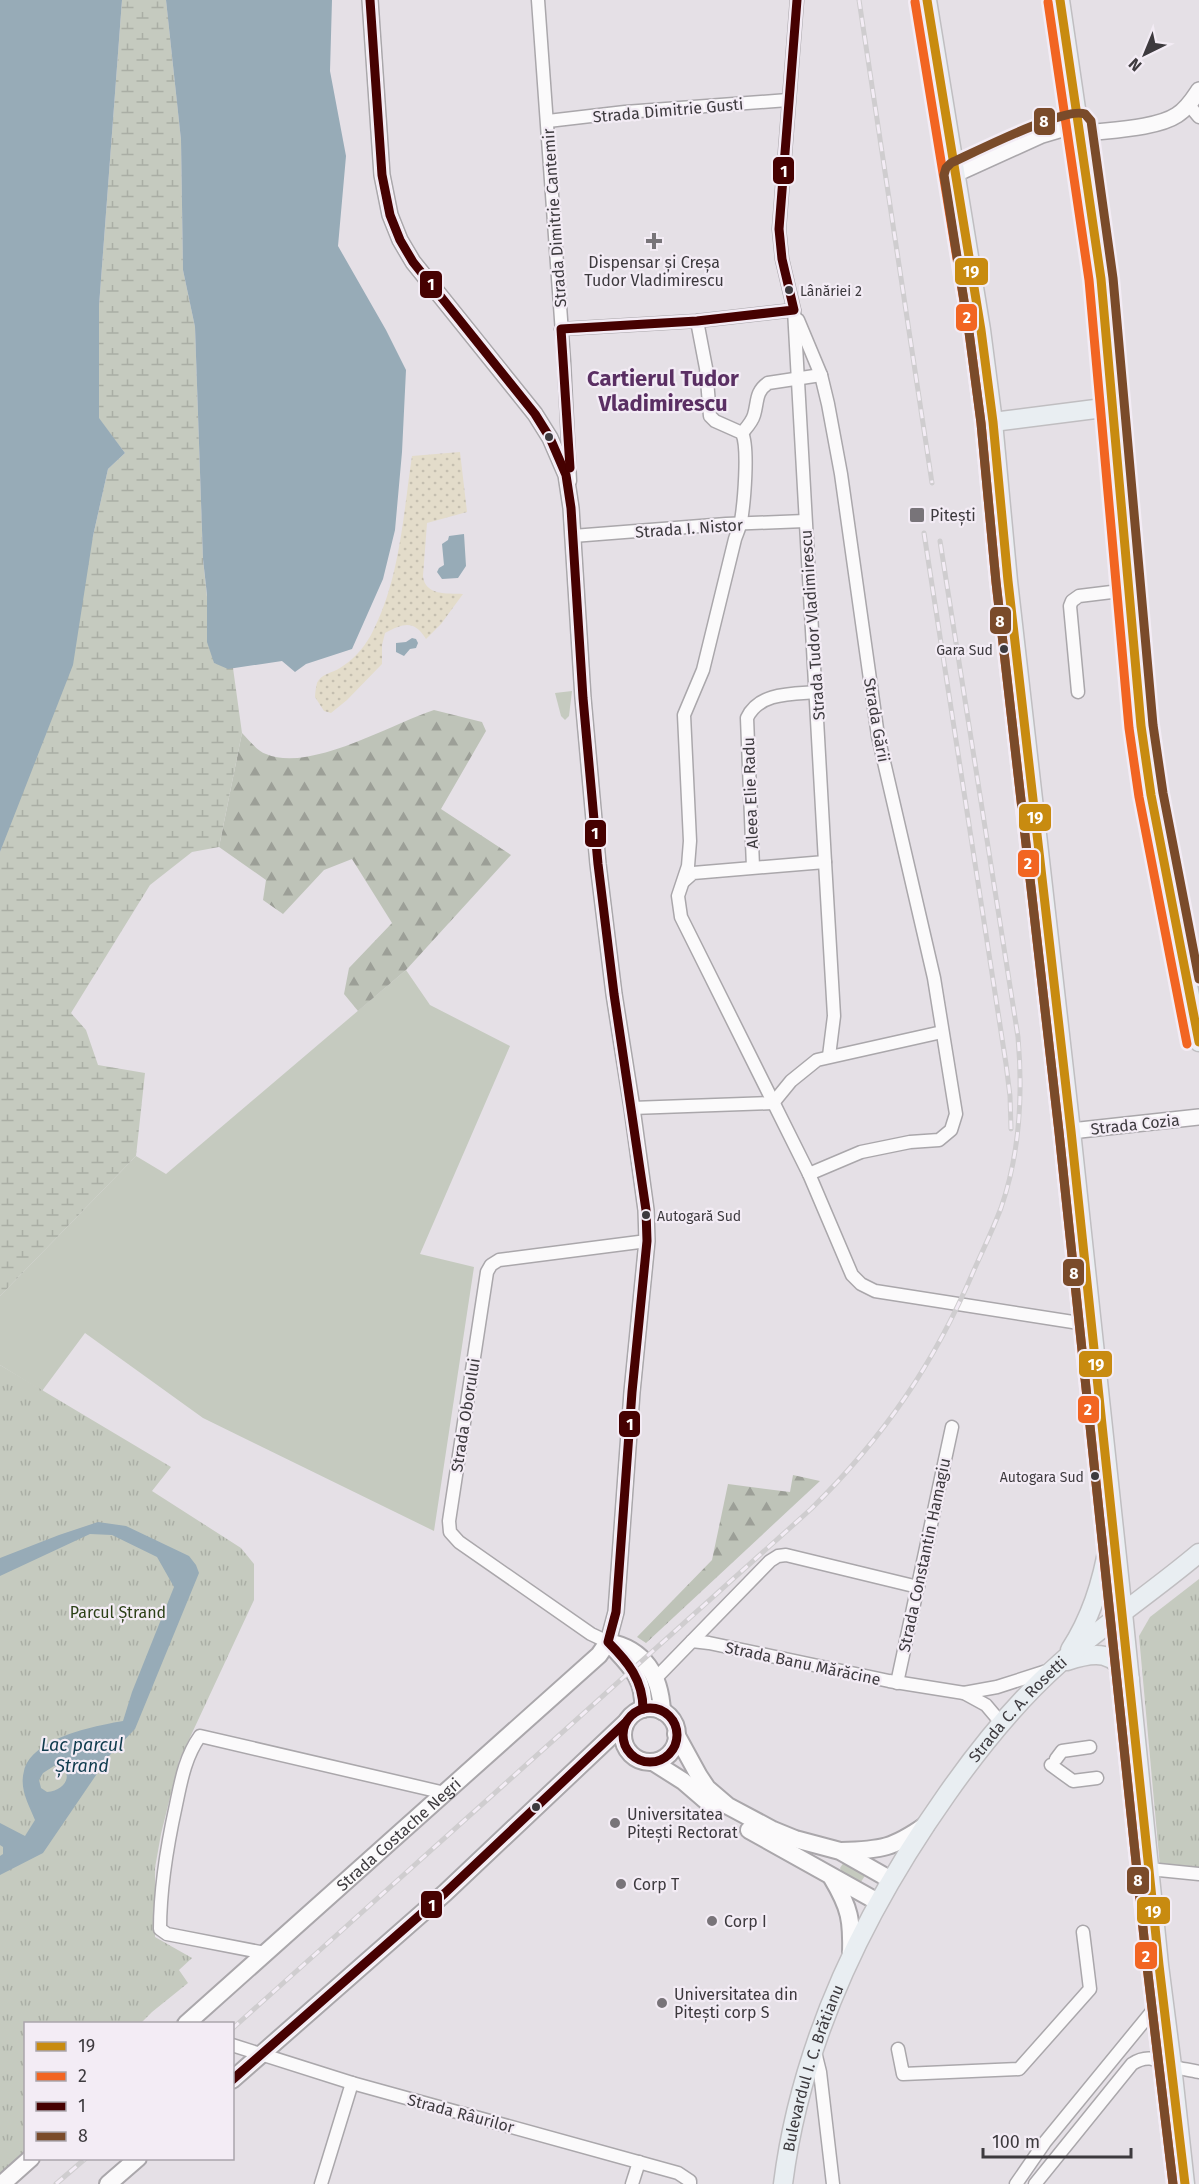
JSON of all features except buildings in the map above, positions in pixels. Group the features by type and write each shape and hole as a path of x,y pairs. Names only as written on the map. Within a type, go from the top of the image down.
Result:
{"main road":[{"path":"927,0 981,330 993,422 1008,581 1071,1131 1124,1613 1149,1869 1185,2184"},
{"path":"1060,0 1101,279 1128,590 1151,795 1199,1042"},
{"path":"993,422 1111,407"},
{"path":"1057,1666 1082,1629 1099,1587 1106,1561 1113,1513"},
{"name":"Strada C. A. Rosetti","path":"878,1902 926,1824 957,1780 1002,1724 1057,1666 1199,1553"},
{"path":"608,1642 622,1644 636,1653 656,1678 661,1694 662,1711"},
{"path":"608,1642 638,1678 644,1694 643,1709"},
{"name":"Strada Costache Negri","path":"188,2022 599,1655 608,1642"},
{"path":"1057,1666 1077,1657 1103,1655 1117,1661 1130,1679"},
{"path":"234,2078 453,1886 636,1712 643,1709 662,1711 672,1721 676,1734 703,1782 728,1806 772,1830 795,1839 840,1851 891,1880"},
{"path":"625,1723 623,1740 626,1748 638,1759 653,1762 683,1781 729,1818 878,1902"},
{"path":"653,1762 668,1755 676,1742 676,1734"},
{"path":"595,1751 626,1748"},
{"path":"840,1851 886,1848 902,1841 926,1824"},
{"path":"831,1877 849,1911 852,1926 851,1955"},
{"name":"Bulevardul I. C. Brătianu","path":"783,2184 797,2110 814,2048 851,1955 878,1902"},
{"path":"2,2184 30,2160"},
{"path":"108,2184 136,2160"}],"street":[{"path":"370,0 382,175 390,215 400,240 413,262 518,390 550,438 566,475 571,508 583,698 598,864 614,994 647,1217 647,1241 616,1612 608,1642"},
{"name":"Strada Dimitrie Cantemir","path":"538,0 569,428 571,508"},
{"name":"Strada Tudor Vladimirescu","path":"797,0 779,229 782,259 794,310 834,1016 829,1056"},
{"path":"956,174 1042,135 1079,129 1163,122 1189,105 1199,90"},
{"name":"Strada Dimitrie Gusti","path":"548,121 625,112 788,100"},
{"path":"1189,105 1199,117"},
{"path":"561,329 697,321 794,310"},
{"name":"Strada Gării","path":"794,310 821,375 828,404 841,474 878,736 932,967 956,1113 951,1130 939,1140 910,1142 861,1152 809,1174"},
{"path":"697,321 706,368 711,416 716,421 742,433 745,439 745,458 741,524 735,539 702,675 684,715 690,841 688,866 678,896 681,917 809,1174 852,1275 861,1284 875,1291 1092,1325"},
{"path":"742,433 754,416 757,394 768,383 821,375"},
{"name":"Strada I. Nistor","path":"573,537 805,521"},
{"path":"1078,692 1070,606 1072,601 1079,596 1128,590"},
{"name":"Aleea Elie Radu","path":"753,867 747,718 750,710 757,703 779,695 817,692"},
{"path":"683,882 693,873 825,862"},
{"path":"632,1108 773,1103 791,1080 817,1060 942,1032"},
{"name":"Strada Cozia","path":"1071,1131 1199,1117"},
{"name":"Strada Oborului","path":"608,1642 591,1634 459,1542 450,1532 448,1521 485,1284 490,1265 499,1260 647,1241"},
{"name":"Strada Constantin Hamagiu","path":"897,1683 952,1427"},
{"path":"656,1678 770,1561 778,1556 786,1555 918,1587"},
{"name":"Strada Banu Mărăcine","path":"692,1641 897,1683 964,1693 997,1687 1057,1666"},
{"name":"Strada Banu Mărăcine","path":"964,1693 986,1706 1002,1724"},
{"path":"265,1953 167,1934 160,1929 160,1896 170,1835 185,1763 200,1736 445,1792"},
{"path":"1090,1747 1062,1751 1053,1762 1073,1781 1097,1779"},
{"path":"1149,1869 1199,1874"},
{"path":"898,2049 903,2074 1019,2069 1090,1989 1083,1932"},
{"path":"1016,2184 1045,2142 1163,1998"},
{"name":"Strada Râurilor","path":"234,2046 352,2083 678,2173 690,2183"},
{"path":"814,2048 820,2072 833,2184"},
{"path":"1035,2184 1132,2064 1139,2059 1151,2057 1173,2066 1199,2072"},
{"path":"321,2184 352,2083"},
{"path":"632,2184 639,2162"}],"green space":[{"path":"122,0 166,0 181,140 183,270 195,327 203,559 214,663 233,668 242,733 219,847 192,852 150,885 71,1013 86,1030 98,1065 145,1073 136,1156 0,1296 0,852 93,536 108,469 125,453 99,419 99,306"},
{"path":"572,691 569,716 565,720 561,716 555,693"},
{"path":"434,710 482,722 486,731 441,809 511,855 406,970 358,1011 344,994 349,968 392,923 352,859 324,870 283,914 263,900 266,880 219,847 242,733 263,753 284,758 304,757 350,744"},
{"path":"406,970 430,1005 510,1046 420,1254 474,1267 434,1531 203,1418 85,1333 42,1391 0,1365 0,1296 136,1156 166,1174"},
{"name":"Parcul Ștrand","path":"0,1365 171,1467 152,1491 241,1548 254,1564 254,1600 179,1761 155,1868 155,1937 192,1958 179,1970 188,1983 142,2022 24,2022 24,2157 0,2178"},
{"path":"793,1475 820,1481 646,1643 637,1637 712,1560 728,1484 790,1492"},
{"path":"1199,1579 1199,1869 1160,1867 1139,1636 1150,1617"},
{"path":"844,1862 868,1871 859,1885 843,1875 840,1868"}],"sand":[{"path":"460,452 467,512 427,523 423,576 432,590 463,594 441,624 426,639 417,629 408,625 385,633 382,645 382,664 331,713 324,711 315,697 317,683 353,658 371,635 381,614 399,547 412,456"}],"water":[{"path":"0,0 122,0 99,306 99,418 125,453 108,469 93,536 73,665 0,852"},
{"path":"166,0 332,0 330,71 346,156 338,246 406,370 395,530 383,579 352,649 306,664 295,672 282,661 228,669 214,663 207,642 195,327 183,270 181,140"},
{"path":"464,534 466,566 458,578 442,579 437,572 444,565 442,544 448,540 449,536"},
{"path":"412,638 418,643 416,648 410,649 404,656 396,652 396,643 406,642"},
{"name":"Lac parcul Ștrand","path":"98,1522 126,1526 189,1556 199,1573 135,1729 109,1756 43,1853 0,1875 0,1856 3,1854 3,1847 0,1845 0,1823 25,1836 35,1820 25,1797 23,1784 24,1771 29,1760 51,1742 81,1730 123,1721 132,1692 174,1587 157,1557 112,1535 90,1534 0,1576 0,1558","holes":["54,1766 61,1768 67,1775 64,1784 54,1791 47,1792 41,1788 39,1780 43,1773"]}],"railway":[{"path":"859,0 932,483"},
{"path":"924,533 1006,1064 1011,1129"},
{"path":"234,2027 811,1509 862,1454 905,1398 959,1304 995,1224 1007,1187 1019,1123 1020,1080 1018,1037 940,541"},
{"path":"56,2184 84,2160"}],"transit line":[{"name":"1","path":"370,0 382,175 390,215 400,240 413,262 535,414 550,438 566,475 571,508 583,698 598,864 614,994 646,1210 647,1241 632,1392 616,1612 608,1642 633,1672 640,1689 643,1709"},
{"name":"1","path":"570,468 561,329 697,321 794,310 782,259 779,229 797,0"},
{"name":"19","path":"927,0 981,330 993,422 1008,581 1071,1131 1159,1965 1185,2184"},
{"name":"19","path":"1060,0 1101,279 1141,726 1151,795 1199,1042"},
{"name":"2","path":"915,2 969,332 981,423 996,582 1059,1132 1147,1966 1173,2184"},
{"name":"2","path":"1048,2 1089,280 1129,728 1139,797 1187,1044"},
{"name":"8","path":"1173,2184 1147,1966 1059,1132 996,582 981,423 944,175 951,163 1020,131 1074,113 1085,114 1091,121 1113,278 1153,725 1163,793 1199,979"},
{"name":"1","path":"650,1708 660,1710 669,1716 675,1725 677,1735 675,1745 669,1754 660,1760 650,1762 640,1760 631,1754 625,1745 623,1735 625,1725 631,1716 640,1710 650,1708"},
{"name":"1","path":"234,2078 445,1893 625,1723"}],"place":[{"name":"Dispensar și Creșa Tudor Vladimirescu","path":"654,241"},
{"name":"Lânăriei 2","path":"789,290"},
{"name":"Pitești","path":"917,515"},
{"name":"Gara Sud","path":"1004,649"},
{"name":"Autogară Sud","path":"646,1215"},
{"name":"Autogara Sud","path":"1095,1476"},
{"name":"Universitatea Pitești Rectorat","path":"615,1823"},
{"name":"Corp T","path":"621,1884"},
{"name":"Corp I","path":"712,1921"},
{"name":"Universitatea din Pitești corp S","path":"662,2003"}],"district":[{"name":"Cartierul Tudor Vladimirescu","path":"663,390"}]}
